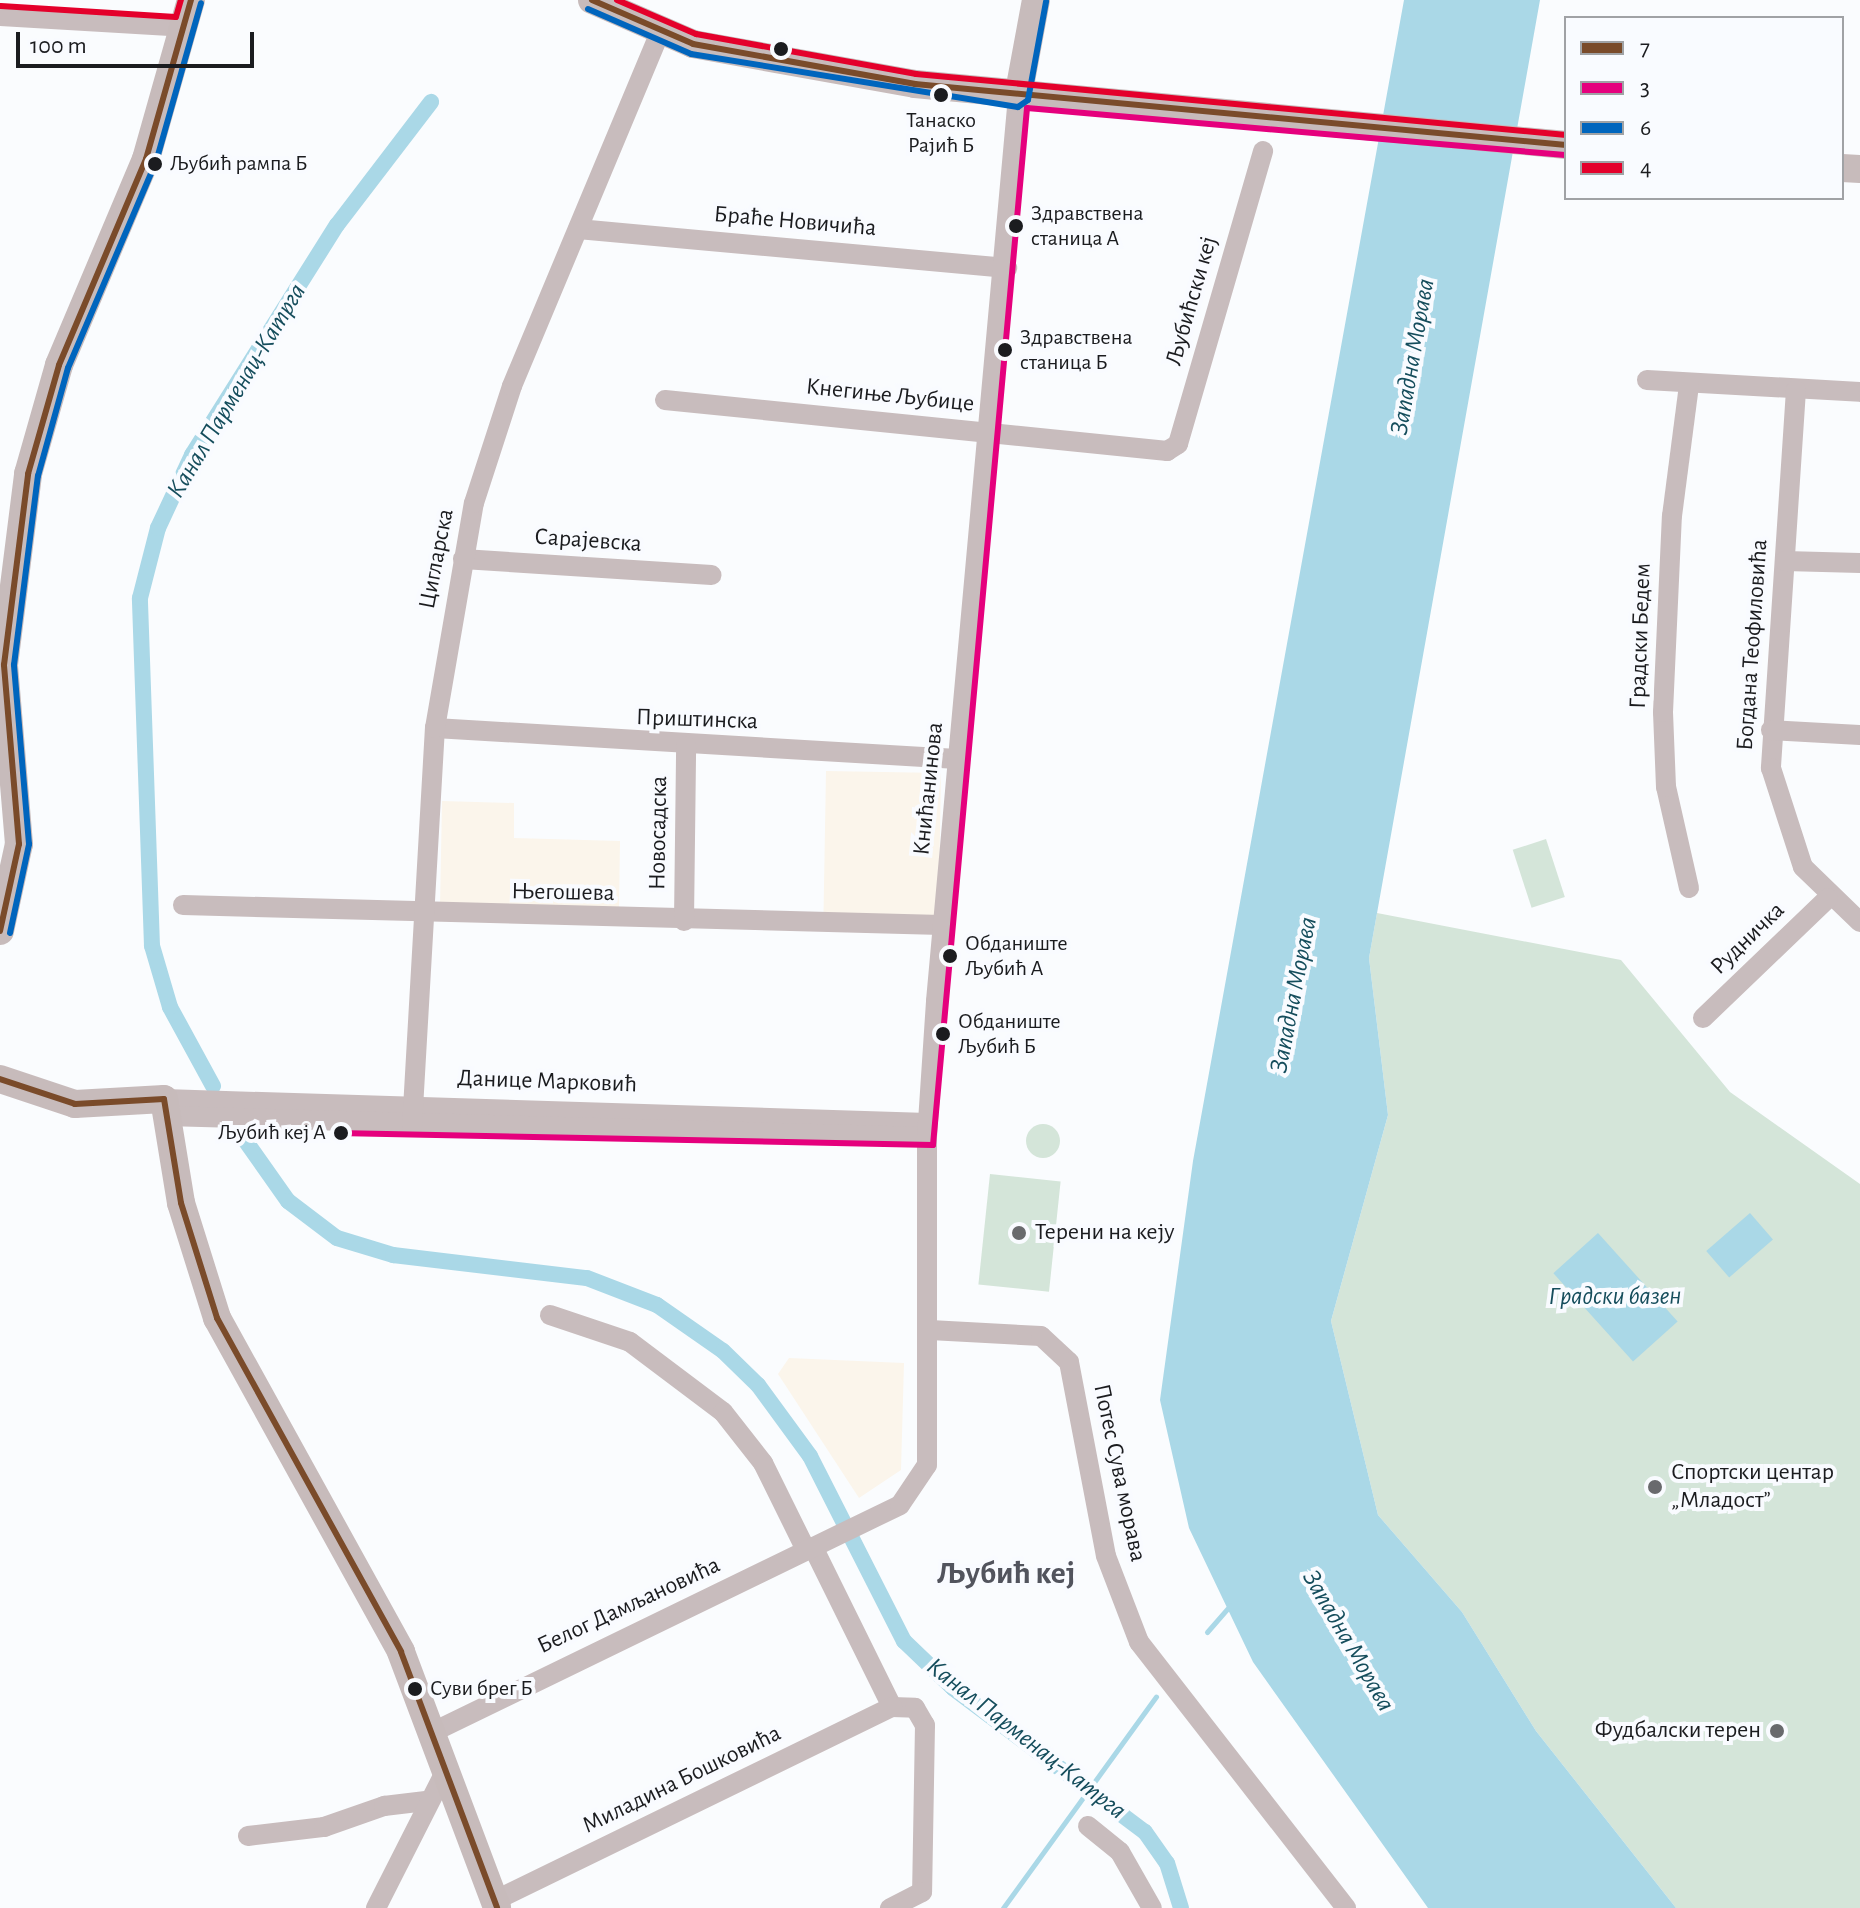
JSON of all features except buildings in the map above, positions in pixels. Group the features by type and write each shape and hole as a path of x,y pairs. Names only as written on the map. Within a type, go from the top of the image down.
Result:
{"main road":[{"path":"592,0 659,35 804,66 1018,97 1564,145"},
{"path":"1018,97 1036,0"},
{"path":"0,931 19,844 4,665 28,474 63,354 146,159 187,13"},
{"path":"0,1079 75,1104 164,1108 185,1218 217,1318 389,1629 433,1732 495,1904"}],"street":[{"path":"0,16 187,13"},
{"name":"Цигларска","path":"412,1126 420,916 435,728 463,559 512,386 659,35"},
{"name":"Книћанинова","path":"918,1486 927,1465 930,1330 928,1130 942,925 992,432 1018,97"},
{"name":"Љубићски кеј","path":"1156,452 1178,444 1263,151"},
{"name":"Браће Новичића","path":"578,229 1007,268"},
{"path":"1647,380 1689,385 1860,392"},
{"name":"Градски Бедем","path":"1689,385 1672,516 1663,712 1666,787 1689,888"},
{"name":"Богдана Теофиловића","path":"1796,390 1771,730 1771,768 1788,839 1828,898 1860,922"},
{"name":"Кнегиње Љубице","path":"665,400 992,432 1156,452"},
{"name":"Сарајевска","path":"463,559 711,575"},
{"path":"1785,561 1860,563"},
{"name":"Приштинска","path":"435,728 686,746 957,759"},
{"path":"1771,730 1860,735"},
{"name":"Новосадска","path":"684,921 686,746"},
{"name":"Рудничка","path":"1703,1018 1828,898"},
{"name":"Његошева","path":"183,905 420,916 942,925"},
{"name":"Данице Марковић","path":"164,1108 411,1103 928,1130"},
{"name":"Данице Марковић","path":"164,1108 412,1126 928,1130"},
{"path":"550,1315 630,1342 723,1412 763,1463 892,1707 915,1708 925,1725 922,1893 890,1908"},
{"name":"Потес Сува морава","path":"930,1330 1041,1336 1069,1362 1106,1556 1139,1642 1346,1908"},
{"name":"Белог Дамљановића","path":"433,1732 900,1505 918,1486"},
{"name":"Миладина Бошковића","path":"495,1904 892,1707"},
{"path":"376,1908 426,1801 446,1770"},
{"path":"248,1836 324,1827 384,1806 426,1801"},
{"path":"1088,1826 1120,1852 1152,1908"}],"shaded area":[{"path":"826,771 941,773 938,917 823,915"},
{"path":"442,801 514,803 514,838 620,841 619,910 440,906"},
{"path":"789,1358 904,1363 901,1470 859,1498 778,1374"}],"green space":[{"path":"1546,839 1565,897 1532,908 1513,850"},
{"name":"Спортски центар „Младост”","path":"1377,913 1621,960 1730,1092 1860,1184 1860,1908 1676,1908 1536,1731 1462,1612 1378,1515 1331,1321 1388,1115 1369,958"},
{"path":"1043,1124 1055,1129 1060,1141 1055,1153 1043,1158 1031,1153 1026,1141 1031,1129"},
{"name":"Терени на кеју","path":"990,1174 1061,1181 1049,1292 978,1284"}],"water":[{"name":"Западна Морава","path":"1404,0 1540,0 1369,958 1388,1115 1331,1321 1378,1515 1462,1612 1536,1731 1676,1908 1428,1908 1253,1662 1189,1528 1160,1400 1193,1161"},
{"path":"1750,1213 1773,1239 1729,1277 1706,1251"},
{"name":"Градски базен","path":"1598,1233 1678,1321 1633,1362 1553,1273"}],"waterway":[{"name":"Канал Парменац-Катрга","path":"213,1086 170,1007 152,946 140,598 158,528 192,455 337,225 431,102"},
{"name":"Канал Парменац-Катрга","path":"242,1136 288,1201 337,1238 393,1255 587,1278 657,1305 723,1351 758,1385 810,1456 904,1641 953,1688 1145,1832 1167,1863 1181,1908"},
{"path":"1207,1632 1230,1606"},
{"path":"1003,1908 1156,1697"}],"transit line":[{"name":"4","path":"1,6 176,17 181,0"},
{"name":"7","path":"0,931 19,844 4,665 28,474 59,365 146,159 191,0"},
{"name":"7","path":"592,0 693,44 915,84 1564,145"},
{"name":"4","path":"617,0 696,34 916,74 1564,135"},
{"name":"6","path":"588,9 691,54 1018,107 1028,100 1046,2"},
{"name":"6","path":"10,933 29,844 14,665 38,476 68,368 156,162 201,3"},
{"name":"3","path":"337,1133 933,1145 1027,108 1564,155"},
{"name":"7","path":"0,1079 75,1104 164,1099 181,1203 217,1318 401,1652 497,1908"}],"place":[{"name":"Танаско Рајић Б","path":"941,95"},
{"name":"Љубић рампа Б","path":"155,164"},
{"name":"Здравствена станица А","path":"1016,226"},
{"name":"Здравствена станица Б","path":"1005,350"},
{"name":"Обданиште Љубић А","path":"950,956"},
{"name":"Обданиште Љубић Б","path":"943,1034"},
{"name":"Љубић кеј А","path":"341,1133"},
{"name":"Терени на кеју","path":"1019,1233"},
{"name":"Спортски центар „Младост”","path":"1655,1487"},
{"name":"Суви брег Б","path":"415,1689"},
{"name":"Фудбалски терен","path":"1777,1731"}],"district":[{"name":"Љубић кеј","path":"1006,1573"}]}
